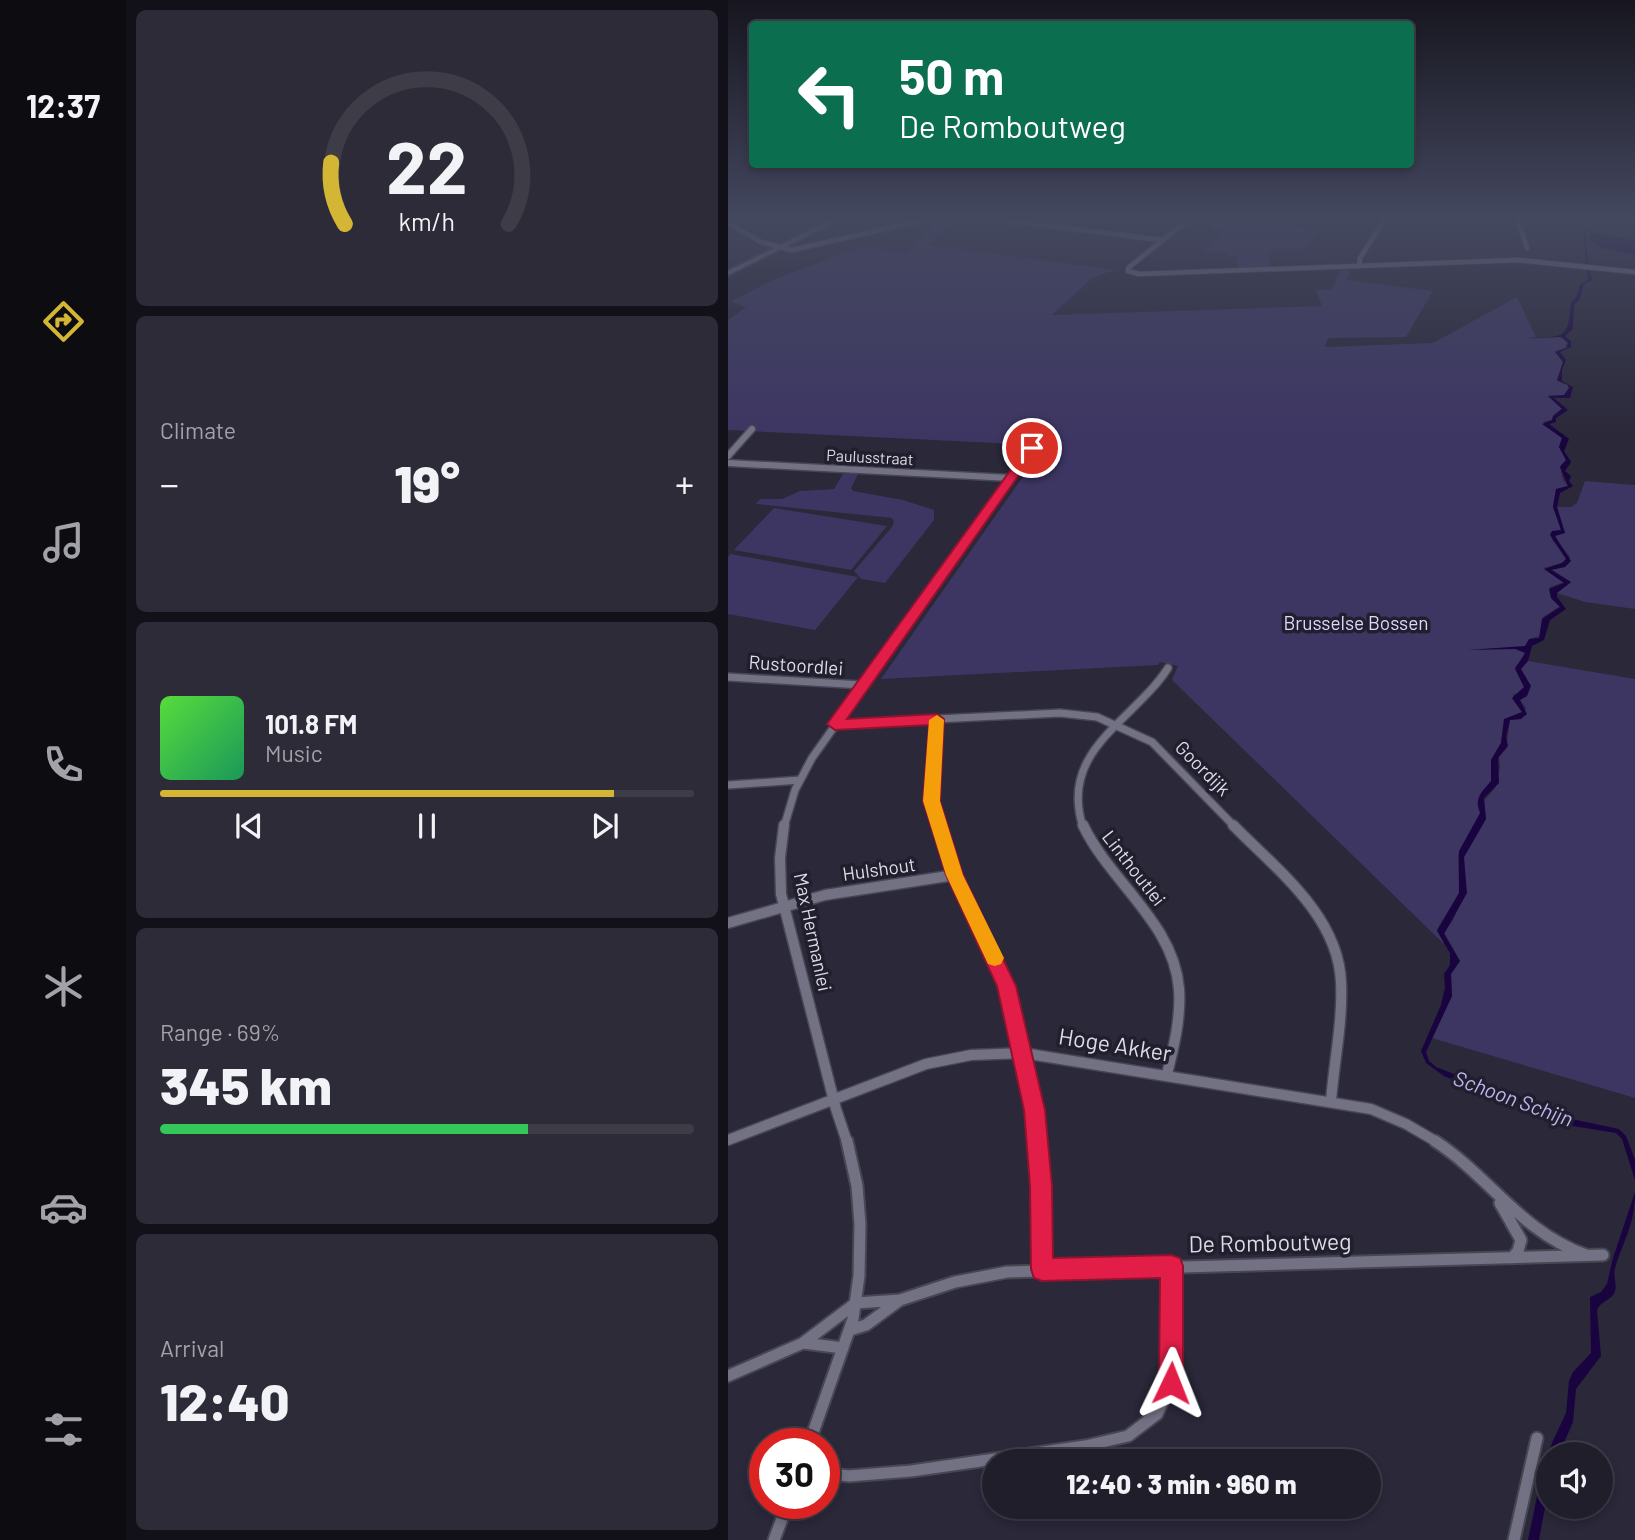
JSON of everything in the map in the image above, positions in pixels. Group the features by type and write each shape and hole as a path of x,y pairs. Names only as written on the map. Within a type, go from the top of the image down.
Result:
{"street":[{"path":"728,448 745,431 752,429 728,456"},
{"name":"Max Hermanlei","path":"815,1428 856,1303 860,1250 857,1186 851,1154 833,1098 784,906 780,877 781,837 790,802 800,780 835,724 1032,448"},
{"name":"Paulusstraat","path":"728,463 1010,478"},
{"name":"Linthoutlei","path":"1167,1074 1180,1012 1178,976 1173,957 1158,929 1095,851 1081,823 1079,783 1083,769 1096,746 1150,694 1168,668"},
{"name":"Rustoordlei","path":"728,677 862,685"},
{"name":"Goordijk","path":"835,724 1060,713 1097,717 1117,724 1139,734 1165,753 1308,901 1327,930 1337,957 1341,983 1331,1101"},
{"path":"937,719 932,801 955,875 1007,986 1037,1122 1042,1269"},
{"path":"728,785 800,780"},
{"name":"Hulshout","path":"728,923 845,891 955,875"},
{"name":"Hoge Akker","path":"728,1140 926,1064 971,1055 1023,1053 1167,1074 1371,1110 1417,1129 1453,1154 1538,1233 1562,1248 1586,1255"},
{"name":"Hoge Akker","path":"1486,1184 1513,1222 1521,1240 1518,1251 1512,1258"},
{"name":"De Romboutweg","path":"856,1303 900,1300 979,1276 1042,1269 1603,1255"},
{"path":"840,1475 911,1471 1118,1440 1134,1433 1157,1414 1171,1383 1171,1266"},
{"name":"De Romboutweg","path":"849,1330 866,1325 900,1300"},
{"path":"728,1376 803,1343 856,1303"},
{"path":"803,1343 843,1348"},
{"path":"1514,1540 1537,1438"},
{"path":"774,1540 782,1519"}],"green space":[{"name":"Brusselse Bossen","path":"750,292 1077,292 1052,315 1322,306 1317,292 1432,292 1406,337 1328,338 1325,347 1433,343 1517,297 1536,337 1528,339 1560,337 1567,341 1566,348 1555,351 1563,362 1557,381 1569,388 1564,395 1548,396 1562,408 1552,420 1543,422 1562,438 1559,447 1566,460 1560,466 1563,480 1568,486 1556,489 1553,505 1561,530 1555,531 1552,540 1566,559 1562,563 1544,568 1564,582 1550,587 1551,598 1560,606 1543,617 1541,636 1531,638 1524,657 1515,667 1524,687 1521,692 1513,695 1513,700 1522,712 1504,720 1501,743 1491,760 1491,781 1477,803 1481,813 1458,855 1459,893 1437,929 1444,944 1172,680 1178,666 1160,662 1158,665 881,679 1038,455 1035,453 1038,448 996,443 728,430 728,320 746,307 730,302"},
{"path":"843,474 858,474 851,488 853,491 903,500 934,510 934,520 885,583 861,579 854,571 892,527 892,518 756,504 760,499 782,499 800,491 834,489"},
{"path":"1585,481 1635,485 1635,609 1585,602 1557,593 1571,582 1551,569 1565,567 1570,557 1556,539 1556,534 1565,533 1557,507 1571,507 1577,503"},
{"path":"774,508 887,526 851,570 734,550"},
{"path":"730,554 858,577 815,630 728,614"},
{"path":"1528,661 1635,679 1635,1098 1432,1038 1452,996 1451,974 1460,961 1444,932 1452,922 1463,898 1464,857 1486,819 1483,802 1495,788 1500,767 1499,755 1506,749 1510,720 1521,719 1526,708 1520,700 1527,696 1521,669"}],"shaded area":[{"path":"1578,292 1582,292 1574,305 1573,329 1565,336 1571,341 1571,347 1560,352 1566,360 1562,381 1573,387 1570,398 1554,398 1568,410 1556,418 1556,422 1549,424 1569,439 1564,451 1571,462 1565,471 1571,476 1569,481 1573,486 1560,493 1557,507 1565,533 1555,536 1571,561 1565,567 1551,570 1571,582 1557,593 1566,609 1550,620 1544,640 1532,646 1528,661 1521,669 1531,686 1527,696 1520,700 1527,714 1521,719 1510,720 1506,737 1508,746 1498,758 1499,783 1484,798 1486,819 1464,857 1467,893 1444,934 1460,961 1451,974 1452,996 1426,1052 1429,1061 1436,1067 1495,1090 1517,1095 1562,1117 1619,1129 1626,1136 1635,1160 1635,1180 1622,1139 1616,1133 1567,1125 1536,1113 1514,1098 1486,1093 1444,1076 1426,1063 1421,1051 1441,1005 1445,988 1444,974 1450,965 1450,953 1437,931 1459,893 1459,851 1480,813 1480,795 1491,781 1491,760 1501,743 1504,719 1522,712 1512,698 1524,687 1515,669 1525,653 1515,649 1467,650 1525,646 1529,639 1539,638 1542,619 1560,607 1551,598 1549,589 1564,583 1544,569 1566,559 1550,535 1552,531 1561,530 1553,507 1556,489 1568,486 1560,467 1566,460 1559,447 1562,438 1542,424 1552,420 1562,409 1548,396 1564,395 1569,388 1557,380 1563,362 1555,352 1566,348 1568,343 1561,337 1527,338 1556,336 1565,331 1571,303"},
{"path":"1635,1192 1631,1222 1615,1268 1615,1291 1597,1310 1601,1356 1576,1389 1573,1422 1564,1442 1552,1442 1566,1413 1569,1381 1573,1372 1591,1353 1590,1297 1601,1292 1607,1284"},
{"path":"1536,1501 1536,1519 1543,1519 1539,1540 1528,1540"}],"slow traffic":[{"path":"937,720 932,763 932,801 955,875 995,958"}],"route":[{"path":"1032,448 835,724 937,719 932,763 932,801 955,875 1007,986 1035,1110 1041,1186 1042,1269 1171,1266 1171,1383"}],"water label":[{"name":"Schoon Schijn","path":"1513,1099"}]}
